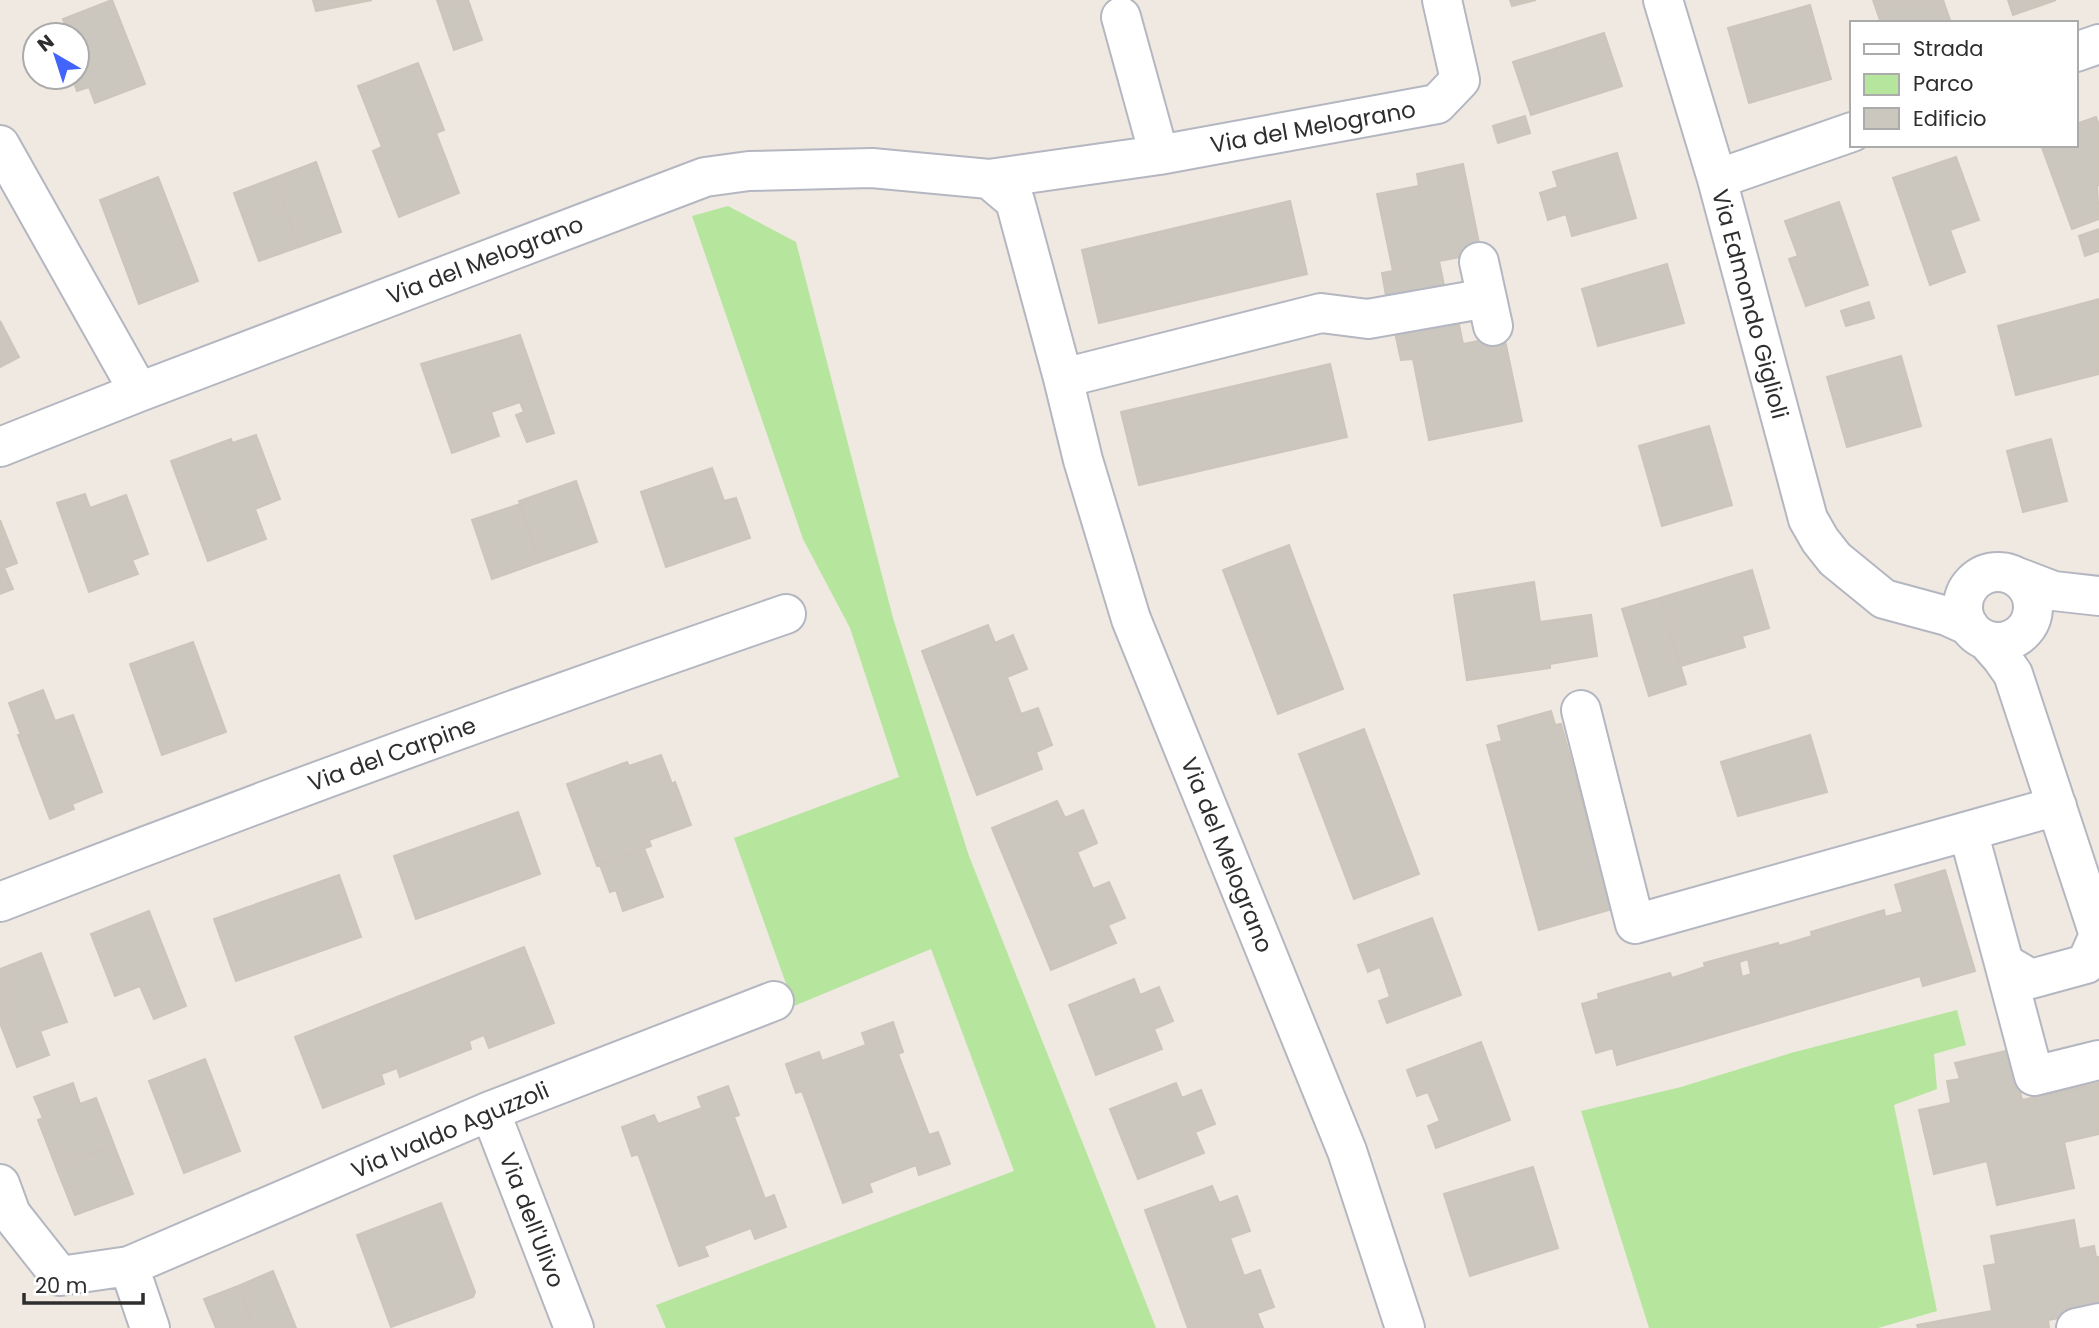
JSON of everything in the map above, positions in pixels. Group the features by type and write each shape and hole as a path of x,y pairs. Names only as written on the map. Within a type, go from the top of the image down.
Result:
{"street":[{"name":"Via del Melograno","path":"0,447 139,391 705,177 749,171 872,168 989,179 1159,155 1437,104 1460,80 1443,0"},
{"name":"Via Edmondo Giglioli","path":"1664,0 1717,179 1808,519 1819,540 1835,559 1884,599 1947,616 1977,633"},
{"path":"1121,17 1159,155"},
{"path":"2078,51 2099,44"},
{"path":"1717,179 1850,133"},
{"path":"0,145 139,391"},
{"name":"Via del Melograno","path":"989,179 1015,201 1083,460 1131,620 1347,1151 1405,1328"},
{"path":"1063,378 1321,313 1368,319 1486,295"},
{"path":"1870,586 1936,588 1998,576 2054,591 2098,596"},
{"path":"2004,963 2031,979 2086,964 2097,945 2099,935 2012,674 2001,657 1977,633 1964,610 1966,597 1974,584 1998,576 2028,589 2033,606 2017,666 2018,690"},
{"path":"1977,633 2003,642 2015,638 2031,620 2098,596"},
{"name":"Via del Carpine","path":"0,902 149,844 588,682 786,614"},
{"path":"1581,710 1635,924 2057,806"},
{"path":"1968,831 2034,1076 2099,1060"},
{"name":"Via Ivaldo Aguzzoli","path":"0,1184 11,1214 60,1276 129,1266 490,1111 775,1001"},
{"name":"Via dell'Ulivo","path":"490,1111 574,1328"},
{"path":"129,1266 149,1328"},
{"path":"2076,1328 2099,1323"}],"green space":[{"path":"728,206 796,242 893,618 969,856 1156,1328 666,1328 656,1305 1014,1171 931,949 794,1006 734,838 899,777 850,628 803,539 692,216"},
{"path":"1957,1010 1966,1045 1934,1054 1937,1089 1894,1105 1937,1311 1878,1328 1649,1328 1581,1111 1681,1087 1791,1053"}],"building":[{"path":"112,0 145,84 95,103 90,91 91,21 63,19"},
{"path":"313,0 372,0 316,11"},
{"path":"437,0 468,0 482,40 454,50"},
{"path":"1510,0 1536,0 1512,6"},
{"path":"1873,0 1943,0 1950,21 1880,21"},
{"path":"2008,0 2056,0 2013,15"},
{"path":"1810,5 1831,79 1749,103 1728,28"},
{"path":"1604,33 1622,86 1531,115 1513,62"},
{"path":"418,63 444,130 436,133 459,193 399,217 373,151 382,147 358,86"},
{"path":"1525,116 1530,133 1498,143 1493,126"},
{"path":"2096,117 2099,125 2099,219 2072,229 2042,147 2078,147 2078,123"},
{"path":"1617,153 1636,218 1572,236 1566,214 1548,220 1540,193 1558,187 1553,172"},
{"path":"1956,157 1979,220 1950,230 1965,272 1930,285 1893,178"},
{"path":"316,162 341,232 299,247 274,178"},
{"path":"1463,164 1481,253 1439,261 1446,295 1388,307 1382,273 1393,271 1377,194 1419,186 1417,174"},
{"path":"158,177 198,281 139,304 100,200"},
{"path":"274,178 299,247 259,261 234,193"},
{"path":"1290,201 1307,274 1099,323 1082,250"},
{"path":"1839,202 1868,285 1806,306 1789,259 1798,256 1785,221"},
{"path":"2099,229 2099,251 2085,256 2079,236"},
{"path":"1667,264 1684,323 1598,346 1582,289"},
{"path":"2099,299 2099,374 2016,395 1998,326"},
{"path":"1869,302 1874,318 1846,326 1841,311"},
{"path":"1457,315 1463,344 1504,336 1522,421 1429,440 1413,359 1401,360 1394,328"},
{"path":"0,321 19,357 0,367"},
{"path":"520,335 554,433 527,442 516,415 524,412 520,402 491,412 499,436 452,453 421,364"},
{"path":"1901,356 1921,426 1847,447 1827,377"},
{"path":"1330,364 1347,437 1139,485 1121,412"},
{"path":"1709,426 1732,505 1662,526 1639,446"},
{"path":"256,435 280,499 255,509 266,539 208,561 171,461 231,439 232,443"},
{"path":"2051,439 2067,501 2023,512 2007,451"},
{"path":"712,468 724,501 736,498 750,538 666,567 641,492"},
{"path":"576,481 597,542 540,562 519,501"},
{"path":"85,494 90,508 126,495 148,554 132,560 138,574 89,592 57,503"},
{"path":"520,504 540,562 492,579 472,520"},
{"path":"0,520 17,563 4,568 13,589 0,594"},
{"path":"1289,545 1343,689 1278,714 1223,570"},
{"path":"1752,570 1769,628 1742,636 1745,647 1681,666 1660,598"},
{"path":"1534,582 1540,622 1591,615 1597,656 1550,664 1550,668 1467,680 1454,595"},
{"path":"1660,598 1686,684 1649,696 1622,609"},
{"path":"988,625 995,643 1013,635 1027,669 1007,677 1021,714 1038,708 1052,745 1036,752 1042,769 977,795 922,651"},
{"path":"193,642 226,732 162,755 130,664"},
{"path":"43,690 55,721 73,715 102,792 72,804 74,809 50,819 18,735 21,735 9,703"},
{"path":"1551,711 1555,725 1561,724 1612,909 1539,930 1487,745 1502,741 1498,726"},
{"path":"1364,729 1419,874 1354,899 1299,754"},
{"path":"1810,735 1827,792 1738,816 1721,762"},
{"path":"661,755 672,784 675,782 691,825 649,840 651,846 597,866 567,784 627,762 629,766"},
{"path":"1057,801 1065,818 1083,810 1097,843 1077,852 1093,889 1109,882 1125,918 1108,925 1116,943 1051,970 992,828"},
{"path":"518,812 540,874 416,919 394,856"},
{"path":"644,848 663,897 623,911 616,890 610,892 600,865"},
{"path":"1945,870 1975,971 1923,986 1920,976 1617,1065 1613,1048 1596,1053 1582,1004 1599,999 1598,994 1670,973 1672,978 1705,967 1704,963 1778,943 1779,946 1812,936 1811,932 1884,910 1885,917 1903,912 1895,885","holes":["1748,959 1751,974 1742,977 1739,962"]},
{"path":"339,875 361,937 236,981 214,919"},
{"path":"149,911 186,1006 154,1019 140,986 115,996 91,934"},
{"path":"1432,918 1461,995 1387,1023 1379,1001 1390,997 1380,967 1368,972 1358,945"},
{"path":"524,947 554,1023 489,1048 484,1035 469,1041 471,1049 400,1077 397,1068 381,1074 384,1084 323,1108 295,1037"},
{"path":"41,953 67,1022 40,1031 49,1055 17,1067 0,1023 0,969"},
{"path":"1134,979 1140,995 1159,987 1173,1021 1154,1029 1162,1049 1096,1075 1069,1005"},
{"path":"893,1022 903,1052 898,1054 929,1135 938,1132 950,1164 919,1175 916,1165 869,1183 872,1192 843,1203 802,1091 796,1093 786,1064 819,1052 822,1061 866,1045 862,1033"},
{"path":"1481,1042 1510,1120 1436,1148 1428,1126 1440,1121 1428,1092 1417,1096 1407,1070"},
{"path":"2010,1050 2022,1100 2099,1083 2099,1134 2064,1142 2074,1188 1997,1205 1987,1161 1934,1174 1919,1110 1951,1103 1947,1081 1960,1079 1955,1063"},
{"path":"205,1059 240,1151 184,1173 149,1081"},
{"path":"73,1083 80,1104 96,1098 114,1145 56,1167 38,1120 43,1118 34,1097"},
{"path":"1176,1083 1182,1098 1201,1090 1215,1124 1195,1132 1204,1153 1138,1179 1110,1109"},
{"path":"728,1086 739,1115 734,1117 765,1199 774,1195 786,1227 755,1239 751,1228 704,1246 708,1256 679,1266 638,1154 632,1156 622,1127 654,1115 658,1124 702,1108 698,1097"},
{"path":"114,1145 133,1194 75,1215 56,1167"},
{"path":"1533,1167 1558,1248 1470,1276 1444,1194"},
{"path":"1212,1186 1219,1203 1237,1196 1250,1231 1230,1238 1244,1276 1260,1270 1274,1307 1257,1313 1263,1328 1188,1328 1145,1210"},
{"path":"441,1203 475,1292 473,1297 391,1327 357,1235"},
{"path":"2074,1220 2079,1249 2094,1246 2096,1257 2099,1257 2099,1311 2048,1320 2049,1328 1918,1328 1917,1325 1992,1311 1984,1266 1996,1264 1991,1236"},
{"path":"273,1271 296,1328 255,1328 238,1286"},
{"path":"238,1286 255,1328 216,1328 204,1299"}]}
